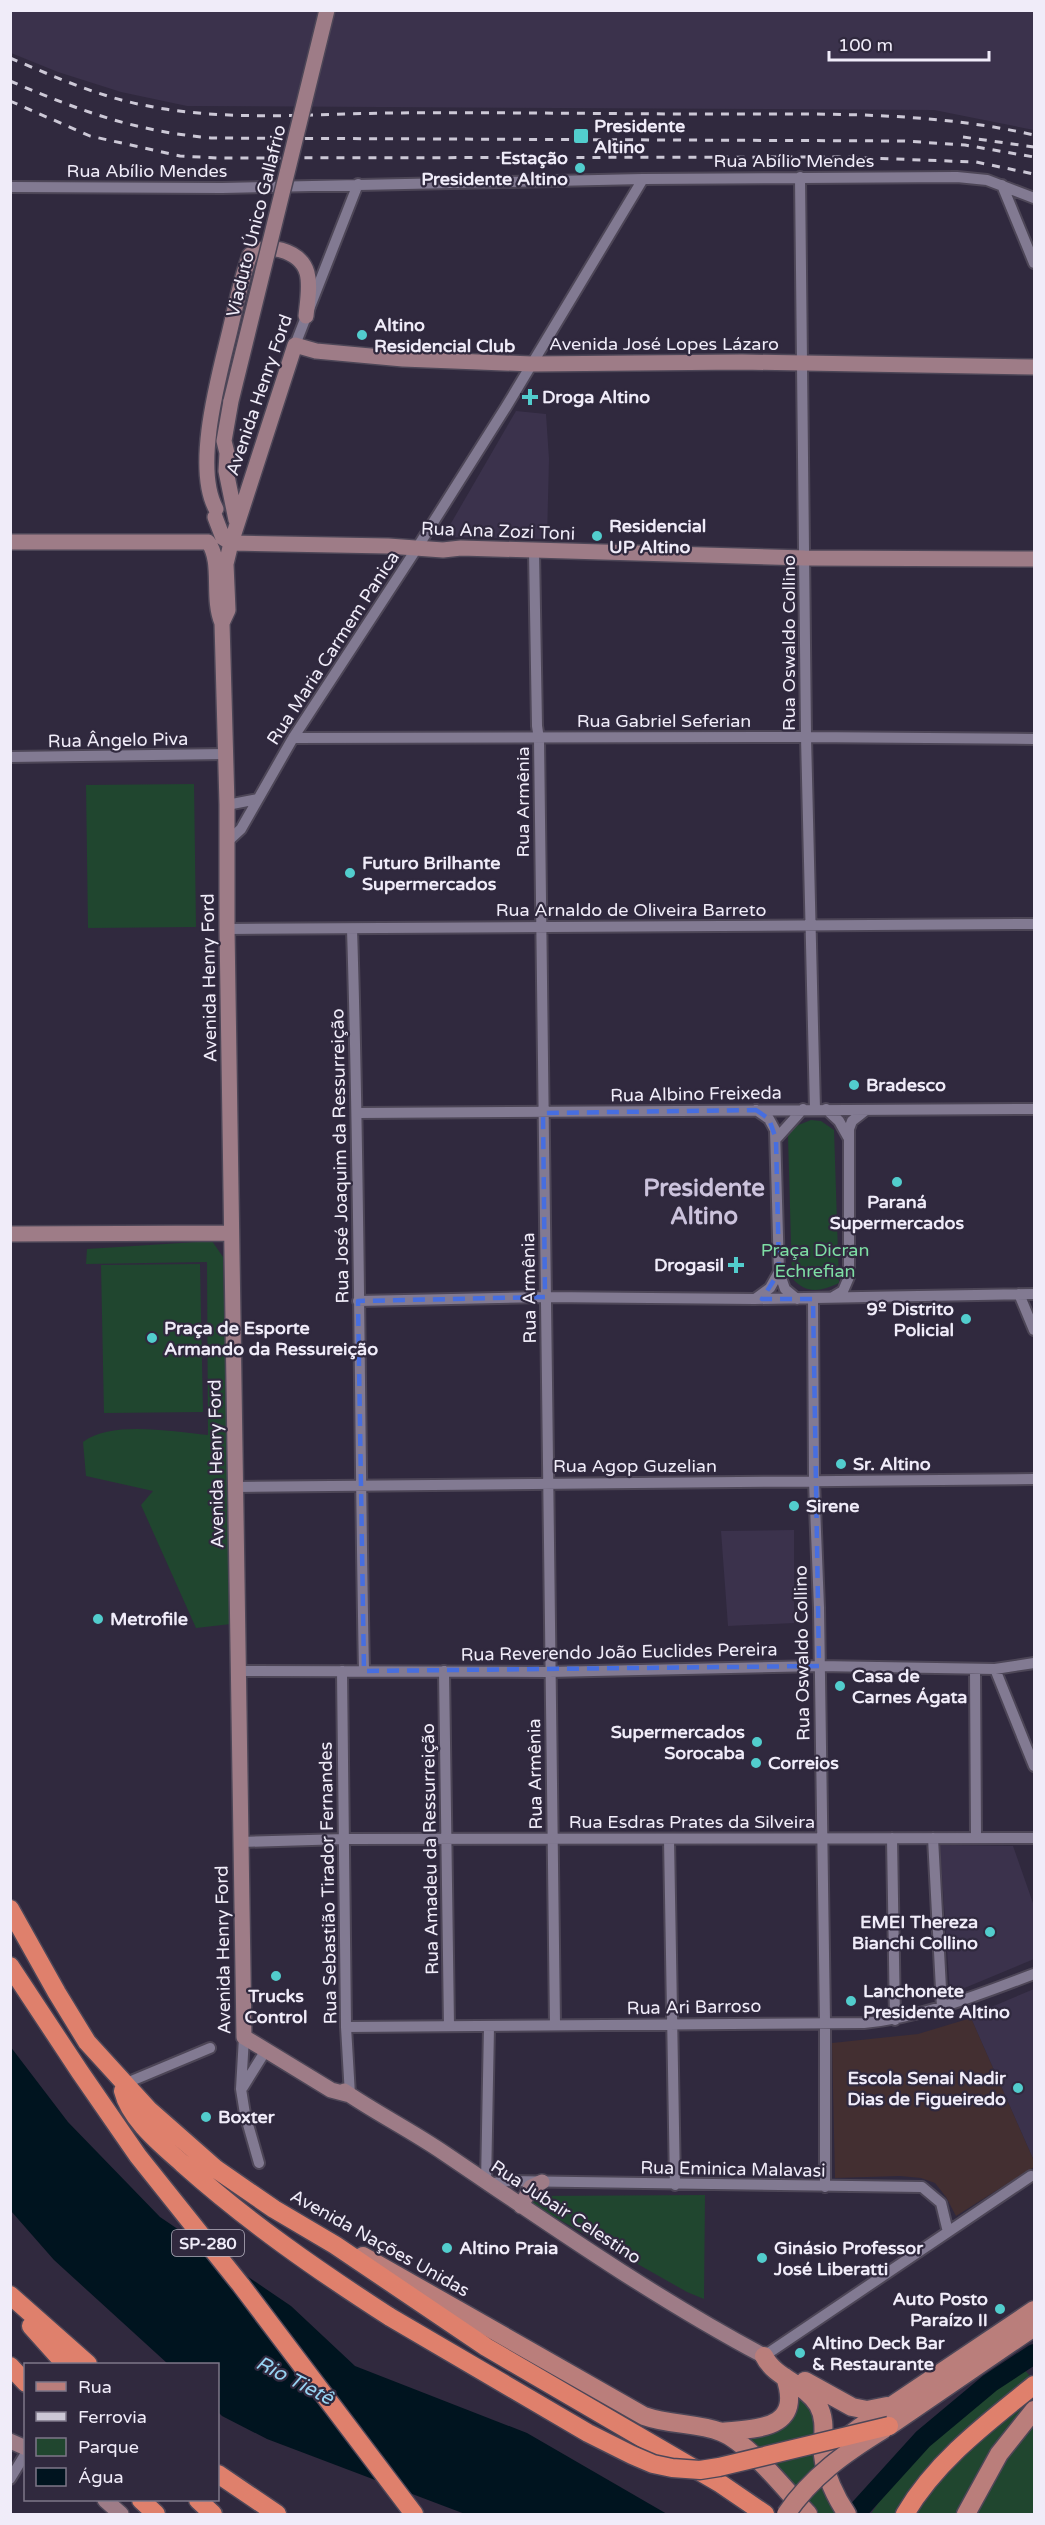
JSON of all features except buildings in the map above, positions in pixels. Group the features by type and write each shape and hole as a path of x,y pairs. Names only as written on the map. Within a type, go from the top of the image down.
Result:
{"highway":[{"name":"Avenida Nações Unidas","path":"10,1909 87,2042 122,2081 157,2117 216,2169 274,2209 335,2245"},
{"name":"SP-280","path":"10,1966 138,2156 241,2285 414,2514"},
{"path":"122,2081 125,2100 166,2149 212,2190 326,2276 390,2317 588,2433 653,2464 700,2470 719,2467 889,2426"},
{"path":"335,2245 486,2347 721,2484 765,2514"},
{"path":"10,2295 87,2363"},
{"path":"10,2302 64,2363"},
{"path":"10,2366 24,2381"},
{"path":"905,2514 923,2487 951,2454 1035,2385"},
{"path":"219,2475 277,2514"},
{"path":"143,2501 156,2514"},
{"path":"200,2501 213,2514"}],"main road":[{"name":"Viaduto Único Gallafrio","path":"208,542 220,490 219,451 224,441 231,400 327,10"},
{"path":"234,533 223,538 210,498 208,483 211,424 219,375 250,255 258,249 274,248 294,254 299,258 309,275 306,316"},
{"name":"Avenida José Lopes Lázaro","path":"295,345 316,351 403,359 532,364 801,363 1035,367"},
{"name":"Avenida Henry Ford","path":"222,623 228,610 226,564 234,533 295,345"},
{"name":"Viaduto Único Gallafrio","path":"224,441 227,453 226,471 234,505 234,533"},
{"name":"Rua Ana Zozi Toni","path":"234,533 249,542 417,548 805,558 1035,559"},
{"path":"10,542 208,542"},
{"name":"Avenida Henry Ford","path":"208,542 215,550 217,609 222,623 227,805 231,1233 244,2032"},
{"path":"10,1234 231,1233"},
{"name":"Rua Jubair Celestino","path":"244,2032 266,2050 331,2090 350,2095"},
{"name":"Rua Jubair Celestino","path":"244,2032 444,2153 488,2185 677,2307 764,2356"},
{"path":"521,2206 531,2187 542,2182"},
{"name":"Avenida Nações Unidas","path":"335,2245 382,2266 644,2416 672,2425 721,2432 748,2450 808,2514"},
{"path":"823,2455 1035,2310"},
{"path":"786,2514 817,2475 843,2454 889,2426 1035,2327"},
{"path":"764,2356 769,2365 807,2391 822,2414 823,2455 826,2471 843,2509"},
{"path":"764,2356 822,2392 852,2407 867,2410 883,2405 891,2408"},
{"path":"721,2432 759,2428 773,2425 781,2420 787,2411 790,2398 785,2377"},
{"path":"966,2514 990,2468 1019,2427 1035,2410"},
{"path":"10,2441 24,2447"},
{"path":"107,2501 121,2514"}],"street":[{"name":"Rua Oswaldo Collino","path":"800,177 810,925 821,1109"},
{"name":"Rua Abílio Mendes","path":"10,187 210,188 643,179 957,177 987,180 1035,198"},
{"name":"Rua Maria Carmem Panica","path":"227,842 241,829 293,738 417,548 532,364 643,179"},
{"name":"Avenida Henry Ford","path":"295,345 358,184"},
{"path":"1002,185 1035,263"},
{"name":"Rua Armênia","path":"534,551 539,739 555,2025"},
{"name":"Rua Gabriel Seferian","path":"293,738 806,737 1035,740"},
{"name":"Rua Ângelo Piva","path":"10,757 225,753"},
{"path":"227,805 258,799"},
{"name":"Rua Arnaldo de Oliveira Barreto","path":"227,929 1035,924"},
{"name":"Rua José Joaquim da Ressurreição","path":"352,928 358,1113 358,1301 364,1671"},
{"path":"776,1139 803,1109"},
{"path":"821,1109 839,1121 848,1137"},
{"name":"Rua Albino Freixeda","path":"358,1113 1035,1109"},
{"path":"756,1110 769,1119 776,1139 779,1272 785,1289 796,1299"},
{"path":"830,1298 843,1292 849,1277 848,1137 852,1122 866,1110"},
{"path":"755,1299 770,1288 779,1272"},
{"path":"849,1277 862,1298"},
{"path":"1019,1294 1035,1330"},
{"path":"358,1301 545,1297 813,1299 1035,1294"},
{"name":"Rua Oswaldo Collino","path":"813,1299 814,1481 825,2022 825,2187"},
{"name":"Rua Agop Guzelian","path":"235,1487 1035,1479"},
{"name":"Rua Reverendo João Euclides Pereira","path":"239,1671 549,1672 819,1666 994,1669 1035,1663"},
{"path":"975,1669 976,1838"},
{"path":"994,1669 1035,1766"},
{"name":"Rua Sebastião Tirador Fernandes","path":"342,1671 346,2027 350,2095"},
{"name":"Rua Amadeu da Ressurreição","path":"444,1671 449,2026"},
{"path":"892,1838 894,2020"},
{"path":"933,1838 942,2008"},
{"name":"Rua Esdras Prates da Silveira","path":"241,1842 345,1839 1035,1838"},
{"path":"669,1839 675,2185"},
{"name":"Rua Ari Barroso","path":"346,2027 825,2022 864,2024 894,2020 942,2008 1035,1974"},
{"path":"488,2185 489,2027"},
{"name":"Avenida Henry Ford","path":"244,2032 241,2090 245,2114 259,2163"},
{"path":"122,2081 210,2048"},
{"path":"241,2090 266,2050"},
{"path":"764,2356 1031,2176"},
{"name":"Rua Eminica Malavasi","path":"488,2185 508,2181 922,2187 941,2204 948,2232"},
{"path":"10,2478 24,2455"}],"highlighted area":[{"path":"756,1110 769,1119 776,1139 779,1272 762,1299 813,1299 819,1666 364,1671 358,1301 545,1297 543,1113"}],"shaded area":[{"path":"10,11 1034,11 1034,130 934,110 187,106 121,92 58,72 11,53"},
{"path":"516,411 546,414 549,459 547,539 443,537"},
{"path":"794,1530 794,1623 728,1626 721,1531"},
{"name":"EMEI Thereza Bianchi Collino","path":"940,1845 1013,1846 1034,1906 1034,1959 950,1994"},
{"name":"Escola Senai Nadir Dias de Figueiredo","path":"1034,1989 1034,2161 970,2016"},
{"path":"971,2018 1034,2161 1034,2167 956,2216 935,2183 921,2178 900,2176 835,2178 832,2043 918,2034"}],"green space":[{"path":"194,784 196,927 88,928 86,785"},
{"name":"Praça Dicran Echrefian","path":"811,1120 821,1121 834,1130 839,1283 819,1290 803,1287 792,1278 788,1136 796,1126"},
{"path":"212,1241 223,1257 231,1624 196,1628 141,1505 153,1491 86,1476 83,1442 95,1435 126,1429 208,1435 207,1262 86,1264 87,1249"},
{"name":"Praça de Esporte Armando da Ressureição","path":"200,1264 203,1412 104,1413 101,1265"},
{"path":"705,2195 704,2299 687,2292 528,2202 536,2196"},
{"path":"1023,2368 1034,2381 1034,2514 871,2514 900,2470 962,2411"},
{"path":"790,2390 817,2403 823,2455 847,2514 808,2514 733,2439 773,2425"}],"water":[{"name":"Rio Tietê","path":"10,2046 68,2122 160,2217 291,2306 355,2366 527,2433 667,2514 465,2514 267,2439 219,2413 219,2363 167,2363 54,2260 11,2211"}],"waterway":[{"path":"855,2514 923,2439 990,2383 1034,2354"}],"railway":[{"path":"10,58 75,85 109,96 143,105 204,114 267,116 391,113 835,114 955,122 1034,135"},
{"path":"10,81 60,102 132,125 211,138 904,141 965,145 1034,157"},
{"path":"10,101 90,136 180,156 217,158 840,157 976,162 1034,174"},
{"path":"963,137 1034,147"}],"place":[{"name":"Presidente Altino","path":"581,136"},
{"name":"Estação Presidente Altino","path":"580,168"},
{"name":"Altino Residencial Club","path":"362,335"},
{"name":"Droga Altino","path":"530,397"},
{"name":"Residencial UP Altino","path":"597,536"},
{"name":"Futuro Brilhante Supermercados","path":"350,873"},
{"name":"Bradesco","path":"854,1085"},
{"name":"Paraná Supermercados","path":"897,1182"},
{"name":"Drogasil","path":"736,1265"},
{"name":"9º Distrito Policial","path":"966,1319"},
{"name":"Praça de Esporte Armando da Ressureição","path":"152,1338"},
{"name":"Sr. Altino","path":"841,1464"},
{"name":"Sirene","path":"794,1506"},
{"name":"Metrofile","path":"98,1619"},
{"name":"Casa de Carnes Ágata","path":"840,1686"},
{"name":"Supermercados Sorocaba","path":"757,1742"},
{"name":"Correios","path":"756,1763"},
{"name":"EMEI Thereza Bianchi Collino","path":"990,1932"},
{"name":"Trucks Control","path":"276,1976"},
{"name":"Lanchonete Presidente Altino","path":"851,2001"},
{"name":"Escola Senai Nadir Dias de Figueiredo","path":"1018,2088"},
{"name":"Boxter","path":"206,2117"},
{"name":"Altino Praia","path":"447,2248"},
{"name":"Ginásio Professor José Liberatti","path":"762,2258"},
{"name":"Auto Posto Paraízo II","path":"1000,2309"},
{"name":"Altino Deck Bar & Restaurante","path":"800,2353"}],"district":[{"name":"Presidente Altino","path":"704,1202"}]}
